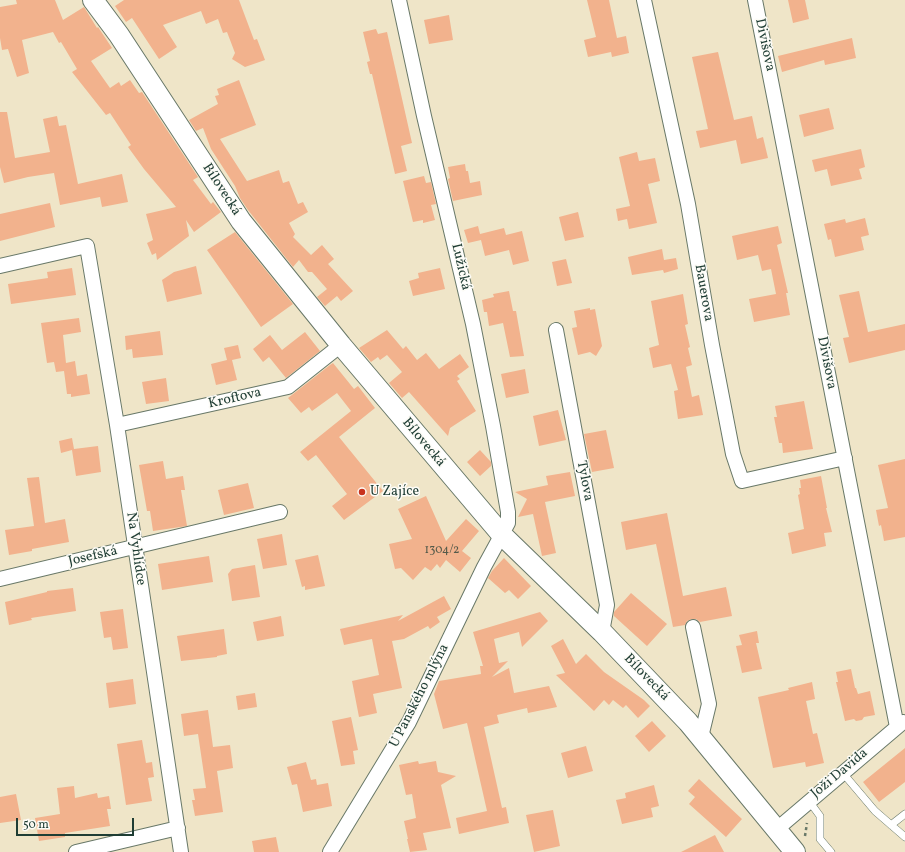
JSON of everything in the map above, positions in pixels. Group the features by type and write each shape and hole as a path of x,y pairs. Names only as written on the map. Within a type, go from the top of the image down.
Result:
{"main road":[{"name":"Bílovecká","path":"93,0 119,35 241,220 341,345 502,535 602,632 701,737 777,829 800,845"}],"street":[{"name":"Lužická","path":"399,0 424,116 473,324 493,426 508,512 508,523 502,535"},
{"name":"Bauerova","path":"644,0 688,204 712,345 733,454 742,482 845,458"},
{"name":"Divišova","path":"755,0 845,458 901,724"},
{"name":"Na Vyhlídce","path":"0,266 87,246 117,425 181,852"},
{"name":"Tylova","path":"556,330 607,605 602,632"},
{"name":"Kroftova","path":"117,425 288,387 341,345"},
{"name":"Josefská","path":"0,579 135,548 280,512"},
{"name":"U Panského mlýna","path":"330,852 409,722 484,567 502,535"},
{"path":"694,627 709,704 701,737"},
{"name":"Joži Davida","path":"777,829 842,772 901,724"},
{"path":"76,852 178,828"}],"lane":[{"path":"842,772 875,811 905,837"},
{"path":"805,804 820,816 820,839 831,852"},
{"path":"891,825 905,814"}],"path":[{"path":"800,845 809,818 805,804"}],"building":[{"path":"16,0 55,0 63,20 84,7 112,48 91,61 110,88 119,82 121,86 130,80 139,93 142,92 198,177 193,180 211,204 213,202 221,212 194,232 186,220 189,236 157,260 156,253 152,255 147,243 153,240 146,214 176,207 144,169 128,147 131,145 110,113 106,115 72,72 77,69 61,42 59,43 53,32 22,40 29,73 17,77 8,49 2,50 0,38 0,7 17,4"},
{"path":"124,0 239,0 254,40 257,39 265,60 245,67 232,59 235,53 227,32 223,33 218,19 206,24 201,11 163,25 177,47 159,59 132,18 126,22 115,6"},
{"path":"587,0 609,0 617,38 626,36 629,53 612,57 611,52 588,57 584,40 596,37"},
{"path":"788,0 805,0 809,19 793,23"},
{"path":"449,15 453,40 429,44 424,20"},
{"path":"376,29 378,34 387,32 412,143 401,146 407,171 395,174 372,74 370,74 367,62 370,61 363,32"},
{"path":"852,38 856,58 825,65 824,60 782,72 778,56"},
{"path":"718,52 734,120 752,116 757,139 763,137 768,158 741,164 736,140 700,148 696,131 708,129 692,57"},
{"path":"239,80 256,125 220,139 247,181 279,170 283,183 289,181 298,204 303,202 308,212 289,223 295,234 293,237 311,255 322,245 334,259 328,264 353,291 341,301 337,296 325,306 317,297 327,289 312,272 308,272 299,260 293,267 240,198 235,186 211,149 203,128 196,131 189,120 218,104 215,96 219,95 217,89"},
{"path":"829,108 834,129 804,137 799,115"},
{"path":"0,112 7,112 15,158 50,152 43,119 57,116 59,126 66,125 78,184 122,174 128,202 102,207 100,197 60,205 54,173 4,183 0,167"},
{"path":"861,149 865,167 859,169 862,179 831,186 827,169 815,172 812,160"},
{"path":"637,152 639,161 655,158 660,181 648,184 657,223 629,229 627,219 618,221 616,209 630,206 619,157"},
{"path":"465,164 470,183 480,181 482,195 453,201 448,179 450,178 448,167"},
{"path":"424,176 426,183 431,182 436,204 431,205 435,220 423,223 423,220 413,222 403,181"},
{"path":"50,203 55,227 0,241 0,214"},
{"path":"578,212 584,237 565,241 559,217"},
{"path":"865,218 869,235 861,237 864,250 835,257 831,239 828,240 824,224 845,219 846,223"},
{"path":"478,226 480,234 504,228 506,235 522,231 529,261 513,265 509,250 485,256 481,240 468,243 464,230"},
{"path":"778,226 782,243 777,245 788,293 786,293 790,315 754,322 749,299 776,294 771,269 762,271 758,255 737,260 732,236"},
{"path":"235,232 293,304 261,327 207,250"},
{"path":"662,249 664,260 676,258 678,269 664,273 663,270 632,275 628,257"},
{"path":"566,259 572,283 557,286 552,262"},
{"path":"196,266 202,294 167,302 162,280 174,272"},
{"path":"72,268 76,295 11,304 8,284 48,278 47,272"},
{"path":"440,268 445,289 413,296 409,281 419,278 418,273"},
{"path":"509,291 513,311 516,311 524,356 510,357 503,323 489,326 487,312 484,312 482,300 494,297 493,294"},
{"path":"859,291 868,332 905,324 905,350 849,363 843,338 849,337 839,295"},
{"path":"683,294 688,324 685,325 692,365 686,367 692,397 699,395 703,415 678,419 674,391 678,390 671,364 653,368 649,348 659,345 651,301"},
{"path":"590,308 590,310 595,309 602,346 596,356 590,352 578,355 572,328 577,327 574,311"},
{"path":"79,318 81,332 63,335 66,363 75,361 77,376 87,374 90,394 71,397 71,394 67,394 64,371 56,372 54,362 47,363 41,323"},
{"path":"387,330 403,349 406,346 417,360 426,353 439,369 460,354 469,367 457,376 460,379 457,381 476,411 450,428 448,436 409,392 402,398 389,383 402,372 387,355 380,360 378,357 371,362 359,348"},
{"path":"160,331 163,355 133,358 132,349 126,350 125,336"},
{"path":"305,332 320,351 286,378 269,357 263,362 253,349 270,335 282,350"},
{"path":"238,345 241,358 232,360 237,380 216,385 211,364 227,360 224,348"},
{"path":"333,363 354,389 358,386 375,408 339,437 383,491 344,520 332,506 347,494 316,455 308,461 300,452 351,411 337,393 312,411 309,407 301,413 288,398"},
{"path":"525,369 529,393 506,398 501,374"},
{"path":"166,378 169,401 146,404 142,382"},
{"path":"804,401 813,449 783,453 782,443 779,443 774,417 777,417 775,406"},
{"path":"558,410 566,440 539,446 533,416"},
{"path":"606,430 614,468 592,472 584,434"},
{"path":"72,438 74,449 98,446 101,472 76,476 72,450 61,453 59,441"},
{"path":"480,450 491,462 491,466 480,476 467,462"},
{"path":"905,459 905,537 884,541 876,510 888,508 878,465"},
{"path":"163,461 166,479 183,476 185,490 181,490 187,526 153,531 150,511 147,511 139,465"},
{"path":"570,472 575,496 545,502 556,553 542,556 533,514 518,517 527,499 515,492 548,485 546,476"},
{"path":"821,476 826,508 832,532 824,533 826,546 792,554 788,533 804,529 798,495 800,494 799,488 801,488 800,480"},
{"path":"39,477 45,523 65,519 69,542 9,555 5,530 34,526 27,478"},
{"path":"248,483 254,508 224,515 218,490"},
{"path":"426,496 446,541 466,519 479,531 462,551 471,558 460,572 446,560 440,568 437,564 431,571 425,567 413,580 401,568 395,569 389,544 412,539 398,509"},
{"path":"667,513 683,596 726,587 732,616 700,622 696,619 692,619 687,621 685,625 673,627 656,544 626,550 621,522"},
{"path":"282,534 287,565 263,569 257,539"},
{"path":"318,555 325,586 305,590 305,586 302,587 295,560"},
{"path":"209,556 213,582 162,590 158,564"},
{"path":"504,558 531,586 518,599 509,590 505,593 488,578 492,571"},
{"path":"255,565 260,597 232,601 228,574 232,569"},
{"path":"73,588 76,611 31,618 32,620 9,625 5,602 47,591"},
{"path":"631,593 667,624 647,646 614,616 614,612"},
{"path":"444,596 451,609 437,617 440,622 430,629 428,626 404,639 392,641 402,688 373,694 377,713 359,717 352,681 379,675 372,639 344,645 340,629 403,615 398,621"},
{"path":"123,609 128,648 113,650 111,637 104,638 100,612"},
{"path":"540,612 548,621 522,647 519,632 494,639 499,663 508,661 492,677 509,668 514,693 549,686 557,707 528,713 527,708 497,715 499,723 484,727 502,808 506,807 509,823 459,834 456,818 487,811 467,723 443,729 434,694 439,681 481,674 480,666 483,666 473,632"},
{"path":"281,616 284,636 257,641 253,622"},
{"path":"224,629 227,654 217,657 181,661 177,636"},
{"path":"757,631 759,643 756,643 762,669 742,673 736,646 742,645 739,635"},
{"path":"563,639 576,664 586,654 604,672 644,700 650,706 638,718 626,705 623,708 613,700 609,705 604,700 594,711 556,675 565,673 551,646"},
{"path":"851,669 855,688 858,694 870,691 875,715 864,717 862,720 856,721 854,719 845,721 836,682 838,682 836,672"},
{"path":"133,679 136,704 109,708 106,683"},
{"path":"812,682 815,699 806,701 813,734 817,733 824,763 806,767 805,762 773,768 758,697 789,690 788,688"},
{"path":"255,693 257,707 238,710 236,696"},
{"path":"208,710 213,747 230,745 233,768 217,771 223,812 195,816 192,800 195,800 193,789 206,788 198,734 184,736 181,714"},
{"path":"351,717 358,750 353,751 355,764 341,766 332,721"},
{"path":"652,721 666,736 649,752 635,736"},
{"path":"142,740 146,763 152,762 154,777 148,778 152,801 126,805 117,744"},
{"path":"586,746 593,771 568,778 561,753"},
{"path":"905,748 905,782 879,802 863,782"},
{"path":"418,761 419,764 436,761 438,772 456,776 441,785 451,828 423,833 427,850 410,852 404,821 416,818 412,794 406,795 399,765"},
{"path":"306,762 311,780 316,779 317,785 328,783 332,806 303,812 297,784 292,785 287,767"},
{"path":"699,779 742,819 726,837 689,804 695,797 688,791"},
{"path":"654,785 659,806 651,808 653,817 622,824 616,800 626,798 625,793"},
{"path":"74,786 75,798 97,793 98,798 109,796 111,809 107,809 110,826 65,833 65,837 39,841 35,818 60,814 57,788"},
{"path":"16,794 21,820 0,823 0,797"},
{"path":"553,810 560,846 534,852 526,815"},
{"path":"715,835 724,852 681,852"},
{"path":"276,837 279,852 254,852 252,841"}],"place":[{"name":"U Zajíce","path":"362,492"}]}
